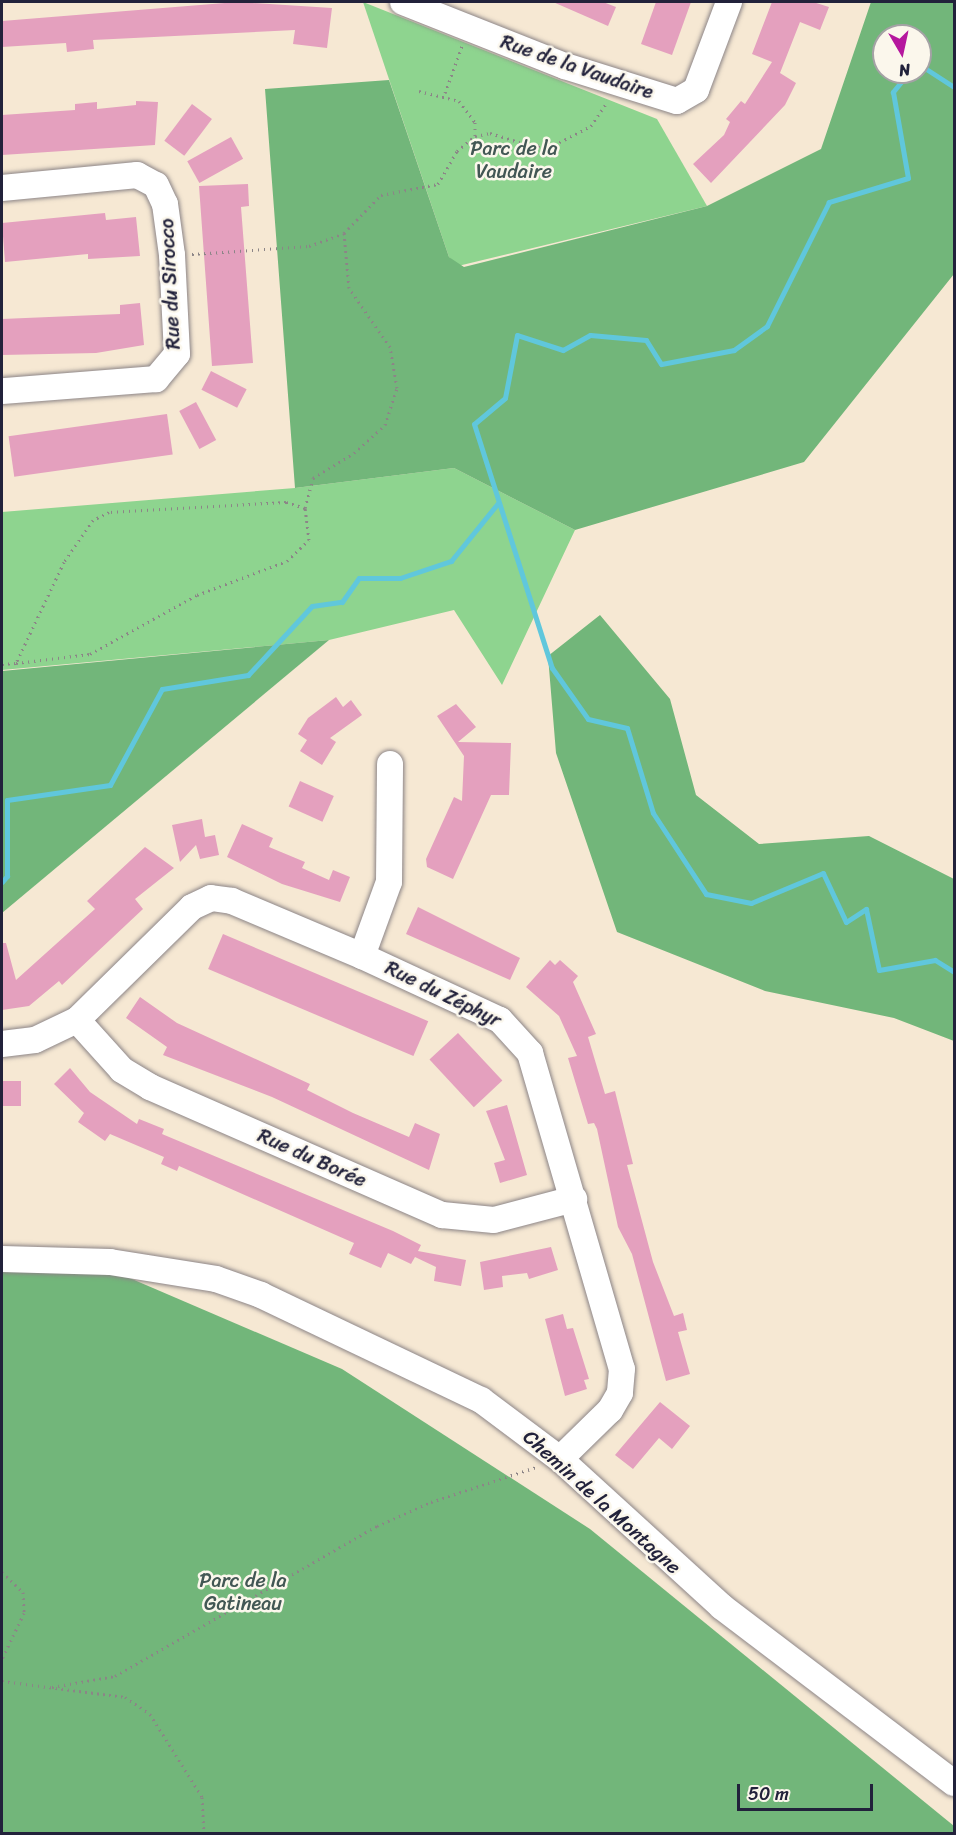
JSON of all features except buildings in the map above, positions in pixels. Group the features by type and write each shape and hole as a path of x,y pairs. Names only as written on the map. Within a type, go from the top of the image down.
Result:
{"street":[{"name":"Rue de la Vaudaire","path":"404,2 616,84 677,101 696,90 729,2"},
{"name":"Rue du Sirocco","path":"2,188 137,175 156,185 165,204 172,255 177,354 169,370 156,379 2,391"},
{"path":"362,956 389,882 390,764"},
{"name":"Rue du Zéphyr","path":"2,1044 35,1040 77,1020 192,907 211,898 232,901 362,956 514,1030 530,1053 573,1199 622,1381 610,1410 560,1459"},
{"name":"Rue du Borée","path":"77,1020 122,1070 150,1087 442,1215 494,1220 573,1199"},
{"name":"Chemin de la Montagne","path":"2,1259 153,1266 237,1286 481,1400 560,1459 686,1578 954,1783"}],"path":[{"path":"445,93 468,28"},
{"path":"172,255 309,246 344,233 381,195 438,184 458,151 475,136 490,133 532,146 554,145 591,126 604,113 616,84"},
{"path":"419,91 445,93 468,111 475,136"},
{"path":"2,664 90,654 197,596 287,561 309,540 305,508 313,478 354,453 385,425 397,388 390,347 349,288 344,233"},
{"path":"16,663 64,562 93,520 109,512 286,502 305,508"},
{"path":"52,1687 115,1676 377,1527 431,1502 560,1459"},
{"path":"2,1572 23,1592 24,1613 2,1659"},
{"path":"2,1681 125,1697 150,1714 202,1797 204,1833"}],"green space":[{"name":"Parc de la Vaudaire","path":"363,2 657,119 707,206 458,266 449,257"},
{"path":"871,2 954,2 954,274 804,462 575,530 454,468 295,488 265,89 389,80 449,257 464,267 707,206 821,149"},
{"path":"454,468 575,530 502,685 454,610 329,640 2,670 2,512 295,488"},
{"path":"600,615 670,699 696,795 759,844 869,836 954,879 954,1041 894,1018 765,991 617,932 556,753 548,656"},
{"path":"329,640 2,913 2,671"},
{"name":"Parc de la Gatineau","path":"2,1251 69,1252 342,1369 590,1529 954,1826 954,1834 2,1834"}],"waterway":[{"path":"932,73 954,87"},
{"path":"899,84 893,92 908,178 829,202 767,326 734,350 661,364 646,340 590,335 563,350 517,335 505,398 474,424 552,668 588,719 627,728 653,813 706,894 751,903 823,873 846,922 866,909 879,970 935,960 954,972"},
{"path":"2,882 7,876 7,800 110,785 162,689 248,675 312,606 342,602 359,578 400,578 451,561 498,503"}]}
